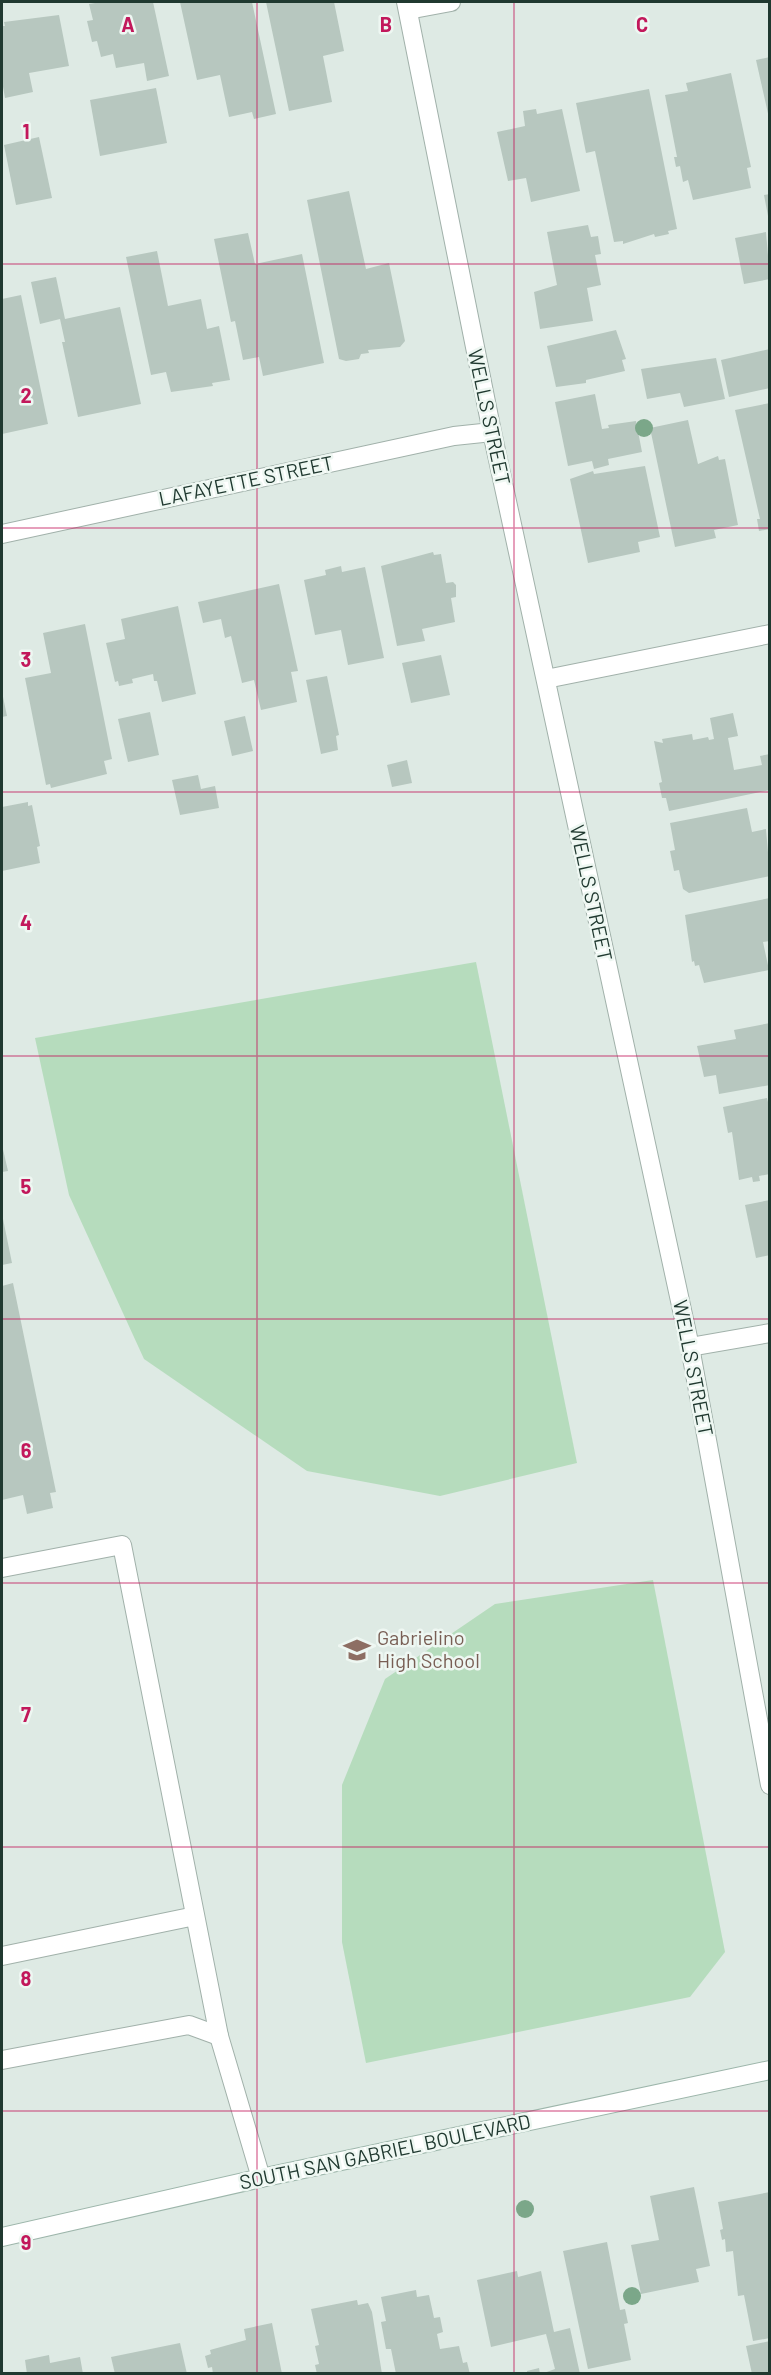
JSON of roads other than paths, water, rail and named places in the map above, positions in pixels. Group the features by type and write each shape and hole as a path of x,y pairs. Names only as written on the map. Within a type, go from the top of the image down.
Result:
{"street":[{"path":"407,6 451,2"},
{"name":"WELLS STREET","path":"407,6 492,432 690,1347 770,1785"},
{"name":"LAFAYETTE STREET","path":"2,534 454,436 492,432"},
{"path":"546,679 770,634"},
{"path":"690,1347 770,1333"},
{"path":"2,1568 122,1545 219,2036 261,2178"},
{"path":"2,1956 195,1916"},
{"path":"2,2060 189,2025 219,2036"},
{"name":"SOUTH SAN GABRIEL BOULEVARD","path":"2,2237 261,2178 770,2070"}],"place":[{"name":"Gabrielino High School","path":"357,1650"}]}
